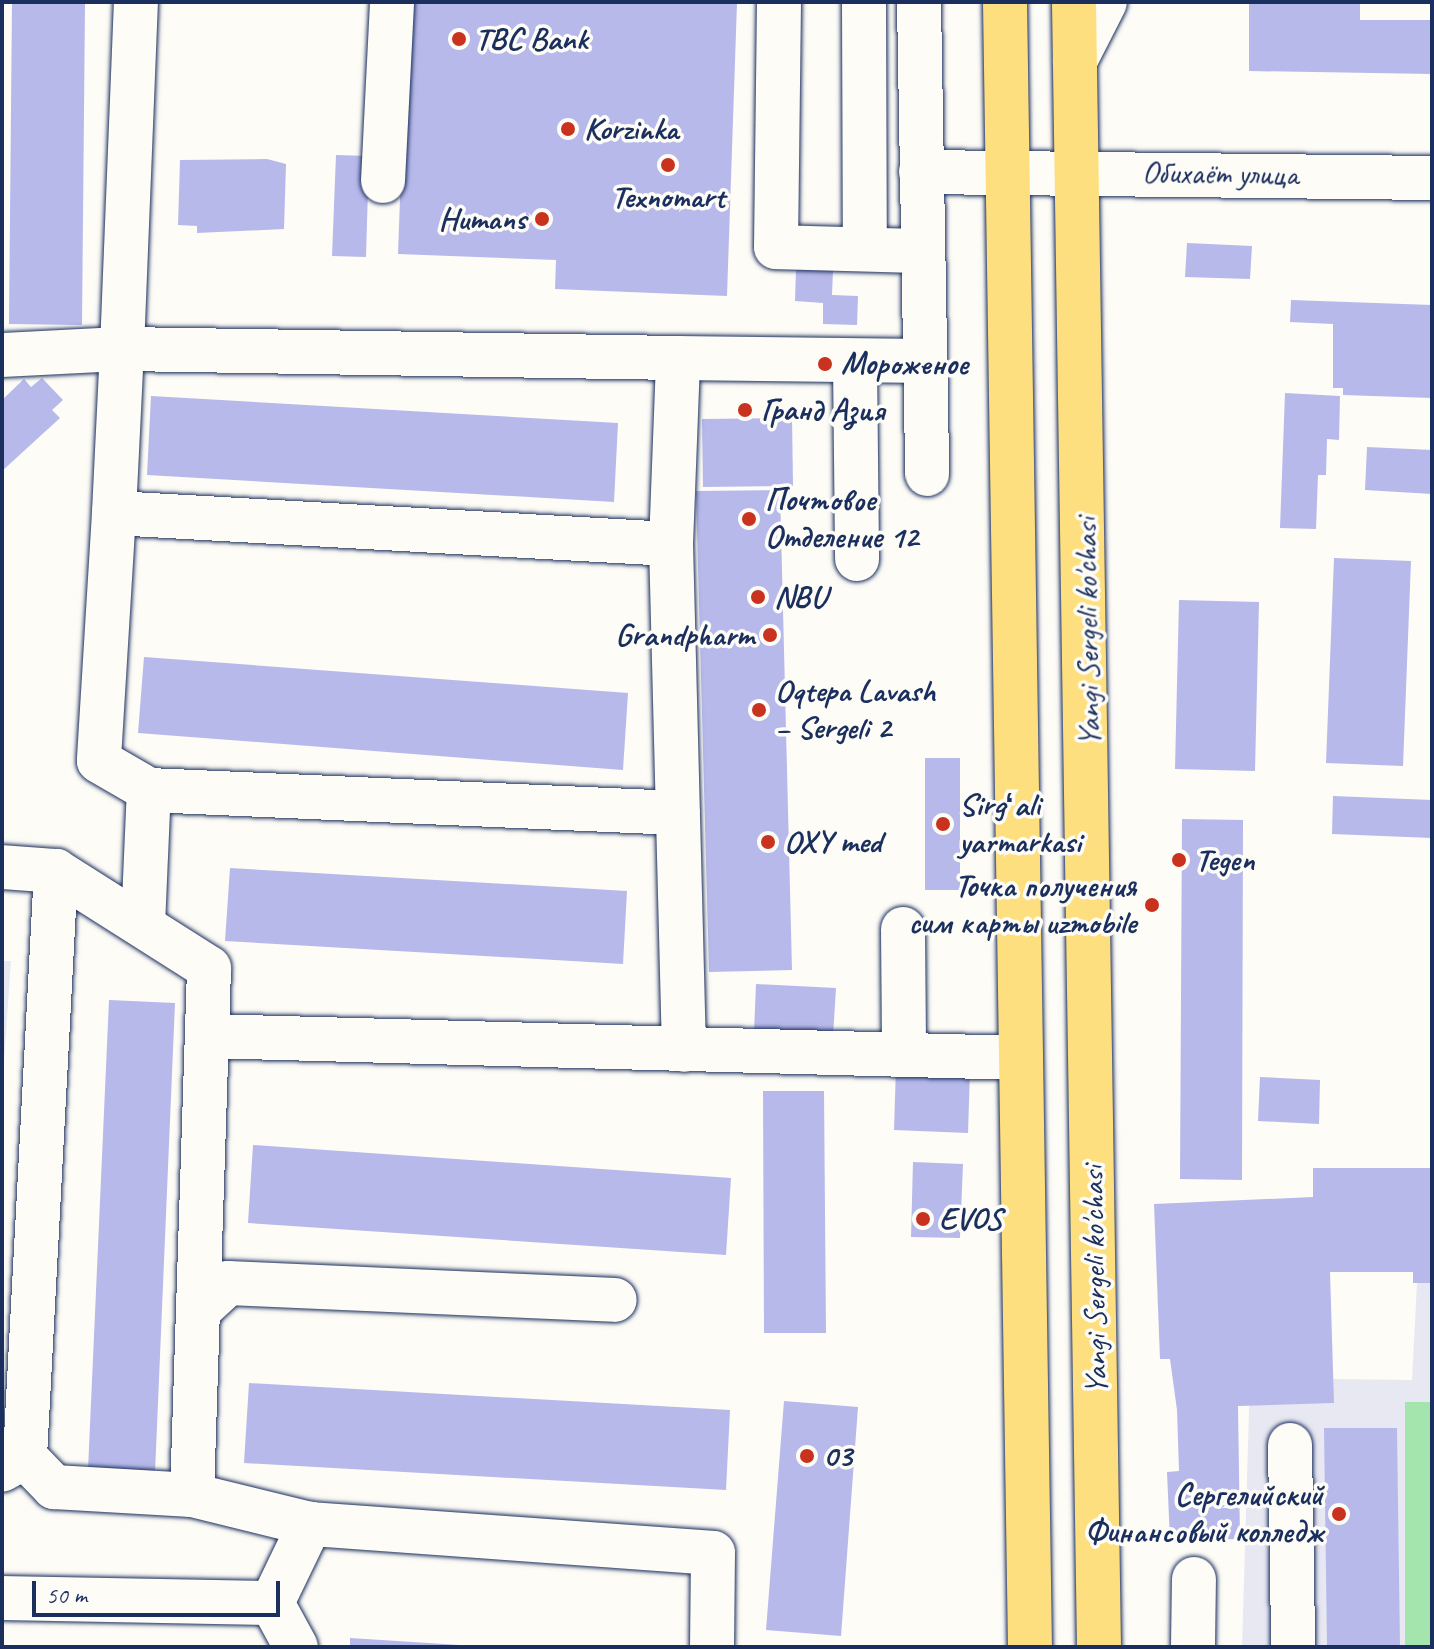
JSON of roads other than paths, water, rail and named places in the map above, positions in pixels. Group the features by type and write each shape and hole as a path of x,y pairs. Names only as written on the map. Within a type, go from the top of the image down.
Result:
{"main road":[{"path":"1005,2 1030,1647"},
{"name":"Yangi Sergeli ko'chasi","path":"1074,2 1099,1647"}],"street":[{"path":"136,2 122,349 99,761 149,790 678,813"},
{"path":"383,181 392,2"},
{"path":"779,2 776,247 923,251"},
{"path":"864,2 865,249"},
{"path":"919,2 927,474"},
{"path":"1075,61 1105,2"},
{"name":"Обихаёт улица","path":"921,172 1432,178"},
{"path":"2,355 122,349 925,361"},
{"path":"678,358 671,544 684,1050"},
{"path":"855,361 857,559"},
{"path":"114,513 671,544"},
{"path":"143,925 149,790"},
{"path":"2,867 56,871 209,968 192,1495"},
{"path":"56,871 13,1464 54,1487 192,1495 310,1524 713,1553 712,1647"},
{"path":"903,929 904,1054"},
{"path":"207,1036 1021,1058"},
{"path":"198,1311 228,1283 615,1300"},
{"path":"1290,1445 1293,1647"},
{"path":"272,1603 310,1524"},
{"path":"1193,1647 1194,1579"},
{"path":"2,1598 272,1603"},
{"path":"272,1603 296,1647"}],"place":[{"name":"TBC Bank","path":"459,39"},
{"name":"Korzinka","path":"568,129"},
{"name":"Texnomart","path":"668,165"},
{"name":"Humans","path":"542,219"},
{"name":"Мороженое","path":"825,364"},
{"name":"Гранд Азия","path":"745,410"},
{"name":"Почтовое Отделение 12","path":"749,519"},
{"name":"NBU","path":"758,597"},
{"name":"Grandpharm","path":"770,635"},
{"name":"Oqtepa Lavash – Sergeli 2","path":"759,710"},
{"name":"Sirgʻali yarmarkasi","path":"943,824"},
{"name":"OXY med","path":"768,842"},
{"name":"Tegen","path":"1179,860"},
{"name":"Точка получения сим карты uzmobile","path":"1152,905"},
{"name":"EVOS","path":"923,1219"},
{"name":"03","path":"807,1456"},
{"name":"Сергелийский Финансовый колледж","path":"1339,1514"}]}
